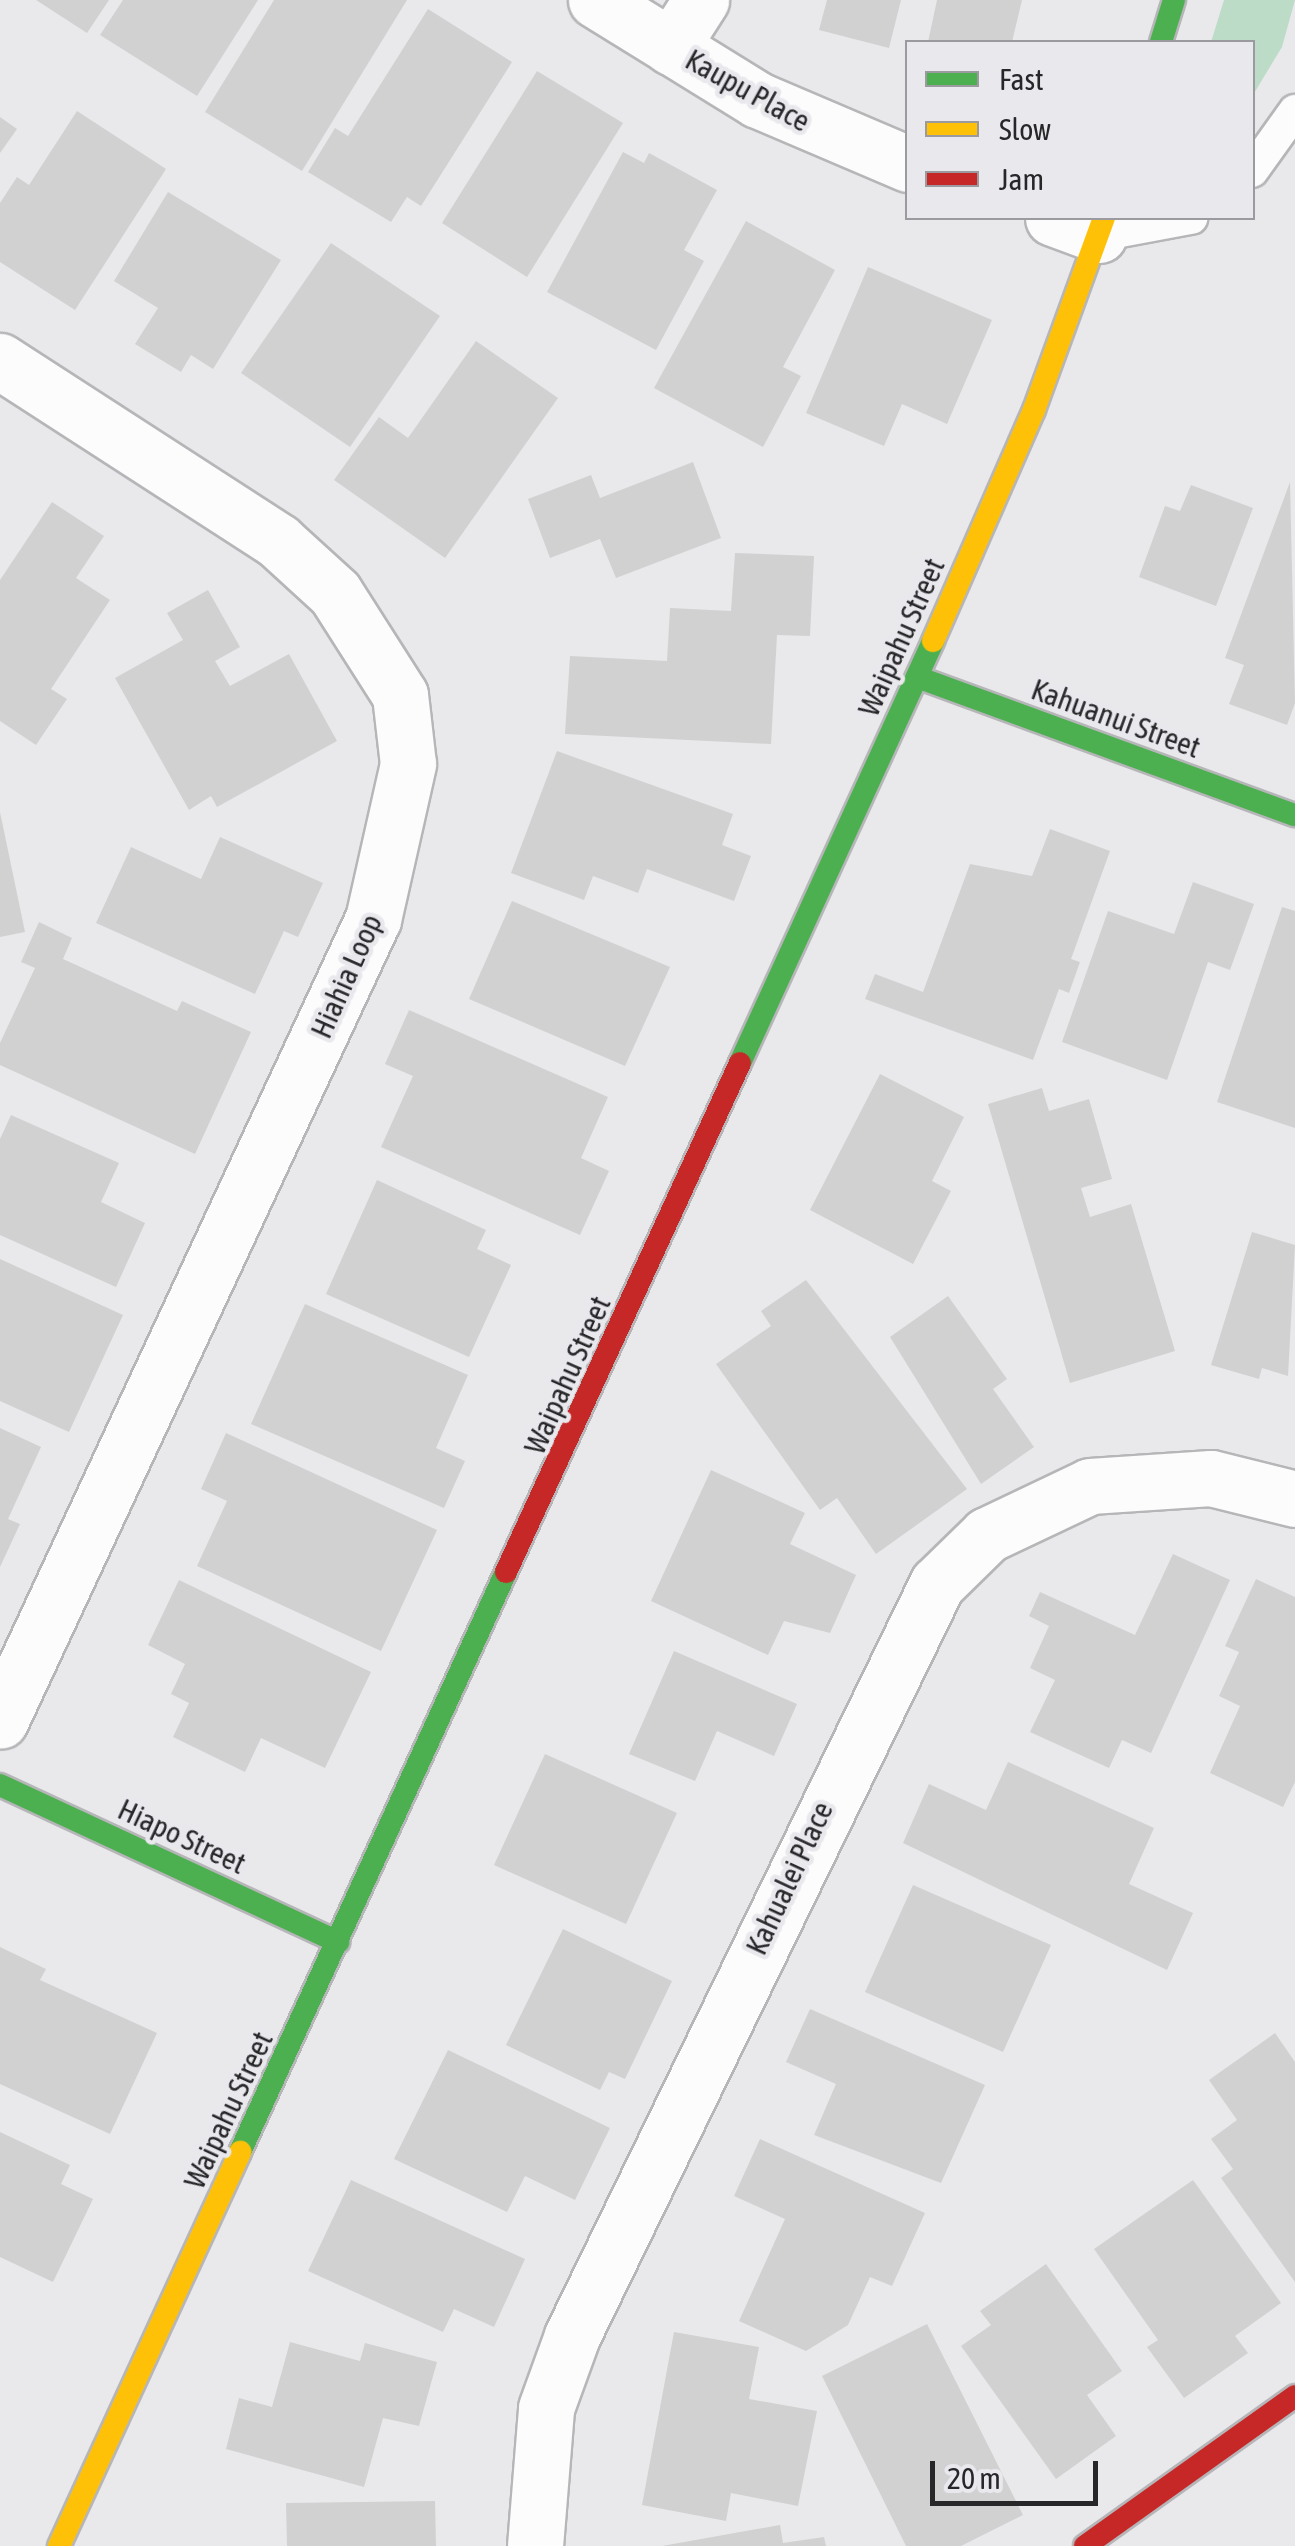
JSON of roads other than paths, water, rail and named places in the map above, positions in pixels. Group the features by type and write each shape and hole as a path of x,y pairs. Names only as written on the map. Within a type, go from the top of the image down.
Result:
{"street":[{"name":"Kaupu Place","path":"596,0 758,100 905,163"},
{"path":"671,47 701,0"},
{"path":"1162,40 1174,0"},
{"name":"Waipahu Street","path":"59,2546 917,678 1085,223"},
{"name":"Hiahia Loop","path":"0,362 278,541 335,594 374,641 400,695 408,764 374,919 0,1721"},
{"name":"Kahuanui Street","path":"917,678 1295,815"},
{"name":"Kahualei Place","path":"535,2546 546,2408 572,2336 937,1584 986,1535 1090,1486 1211,1478 1295,1499"},
{"name":"Hiapo Street","path":"0,1784 338,1942"},
{"path":"1085,2546 1295,2396"}],"lane":[{"path":"1255,167 1295,110"},
{"path":"1085,223 1149,220"}]}
